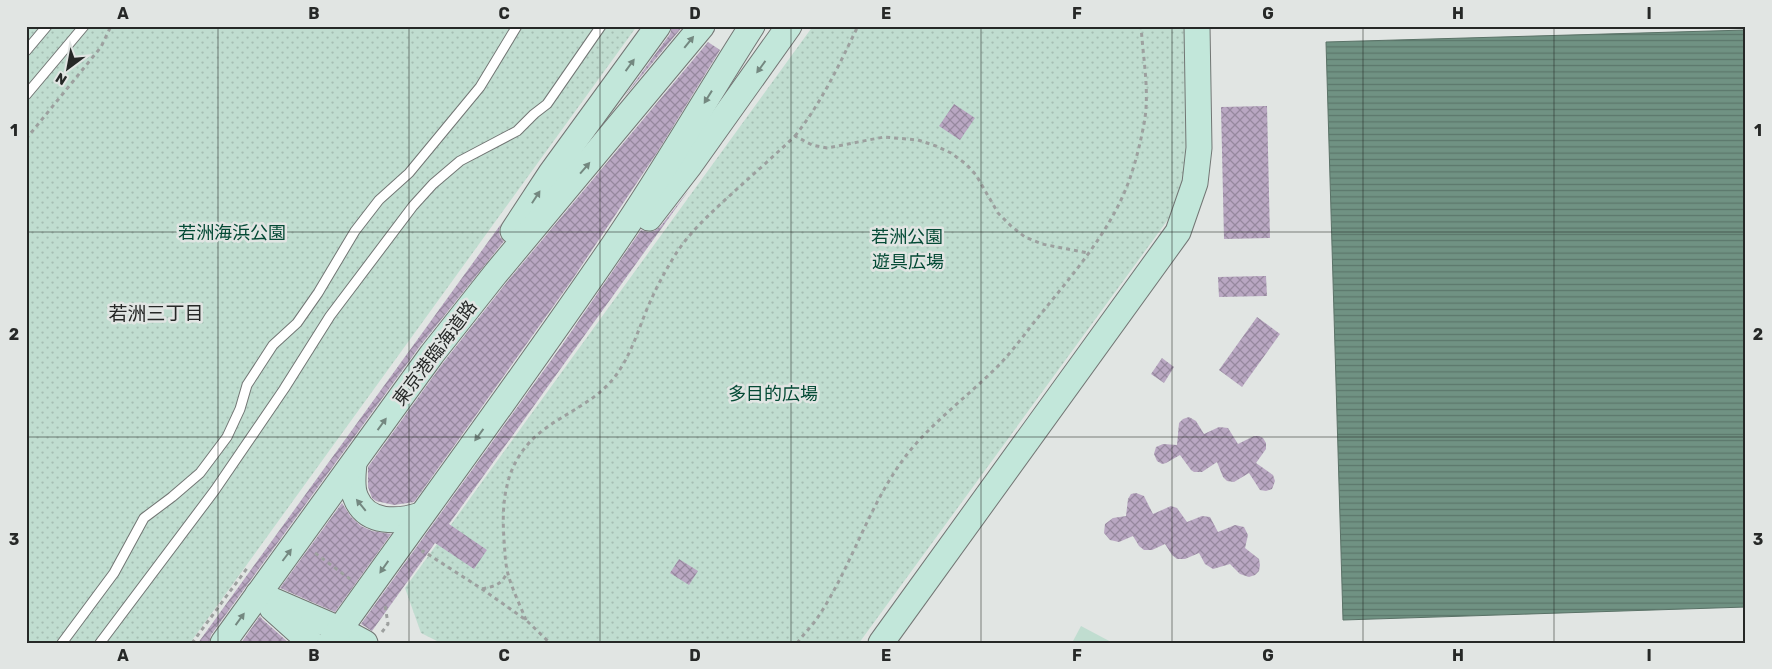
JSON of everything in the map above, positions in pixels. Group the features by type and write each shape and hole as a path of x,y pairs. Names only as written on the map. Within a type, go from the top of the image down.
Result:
{"street":[{"path":"432,354 551,173 658,26"},
{"name":"東京港臨海道路","path":"223,643 432,354 496,273 625,121 702,26"},
{"path":"334,636 620,236 752,26"},
{"path":"507,396 690,165 789,26"},
{"path":"882,643 1178,232 1195,182 1199,148 1197,26"},
{"path":"354,463 352,484 356,498 364,510 377,519 391,521 407,520 421,515"},
{"path":"258,594 334,636 365,643"},
{"path":"258,594 310,643"}],"lane":[{"path":"26,51 47,26"},
{"path":"26,96 84,26"},
{"path":"62,643 114,573 144,518 200,473 227,437 240,409 248,385 273,345 297,322 318,293 355,231 379,200 410,173 480,88 517,26"},
{"path":"100,643 215,490 284,389 330,316 414,206 433,184 460,161 517,131 547,104 601,26"}],"path":[{"path":"26,139 101,47 111,26"},
{"path":"526,620 508,573 502,514 509,477 517,458 528,443 542,430 571,413 600,392 618,373 638,336 658,285 676,254 690,234 796,136 812,116 824,96 858,26"},
{"path":"796,643 815,622 828,602 868,518 905,458 919,441 999,366 1070,279 1121,201 1130,178 1144,123 1146,101 1141,26"},
{"path":"796,136 812,145 827,148 884,138 918,140 936,146 951,153 976,174 998,213 1018,232 1042,244 1088,253"},
{"path":"298,540 385,605 388,624"},
{"path":"422,551 482,589 526,620 550,643"},
{"path":"192,643 250,564"},
{"path":"482,589 496,586 503,582 508,573"}],"green space":[{"name":"若洲海浜公園","path":"26,26 637,26 190,643 26,643"},
{"name":"若洲公園","path":"813,26 1188,26 1187,176 1175,210 859,643 441,643 421,633 405,588"},
{"path":"1081,626 1113,643 1072,643"}],"shaded area":[{"path":"1746,30 1746,607 1343,620 1326,42"}],"building":[{"path":"672,26 683,26 624,97 670,34"},
{"path":"708,42 720,50 658,151 572,280 414,502 394,505 376,501 372,498 368,487 368,467 443,363 507,282"},
{"path":"954,104 975,118 960,140 939,126"},
{"path":"1267,106 1270,238 1224,239 1221,107"},
{"path":"689,190 449,524 487,550 474,569 435,543 372,631 361,624 560,348 641,230 648,232 660,227"},
{"path":"501,224 500,237 504,241 420,346 211,635 209,643 198,643"},
{"path":"1266,276 1267,296 1219,297 1218,277"},
{"path":"1257,317 1280,334 1242,387 1219,370"},
{"path":"1162,358 1174,367 1164,383 1151,374"},
{"path":"1189,417 1196,421 1204,434 1219,427 1228,428 1238,444 1254,436 1263,438 1266,443 1266,449 1256,463 1273,475 1275,481 1272,489 1260,490 1249,473 1234,482 1227,481 1223,477 1217,462 1202,472 1194,472 1180,455 1166,463 1162,464 1157,461 1154,454 1156,447 1163,444 1177,445 1179,423"},
{"path":"1136,493 1144,496 1153,514 1171,506 1177,508 1187,522 1202,516 1210,517 1218,532 1235,525 1244,527 1248,535 1245,548 1259,559 1259,571 1249,577 1240,574 1230,564 1213,569 1205,564 1199,553 1185,559 1177,559 1165,544 1152,550 1144,550 1133,536 1119,542 1110,540 1104,533 1105,524 1113,518 1126,516 1128,499 1131,494"},
{"path":"342,503 351,517 361,526 372,531 391,534 335,612 280,588"},
{"path":"679,559 698,571 689,585 670,573"},
{"path":"260,616 262,619 289,643 241,643"}],"district":[{"name":"若洲三丁目","path":"156,313"}],"park label":[{"name":"遊具広場","path":"908,262"},
{"name":"多目的広場","path":"773,394"}]}
